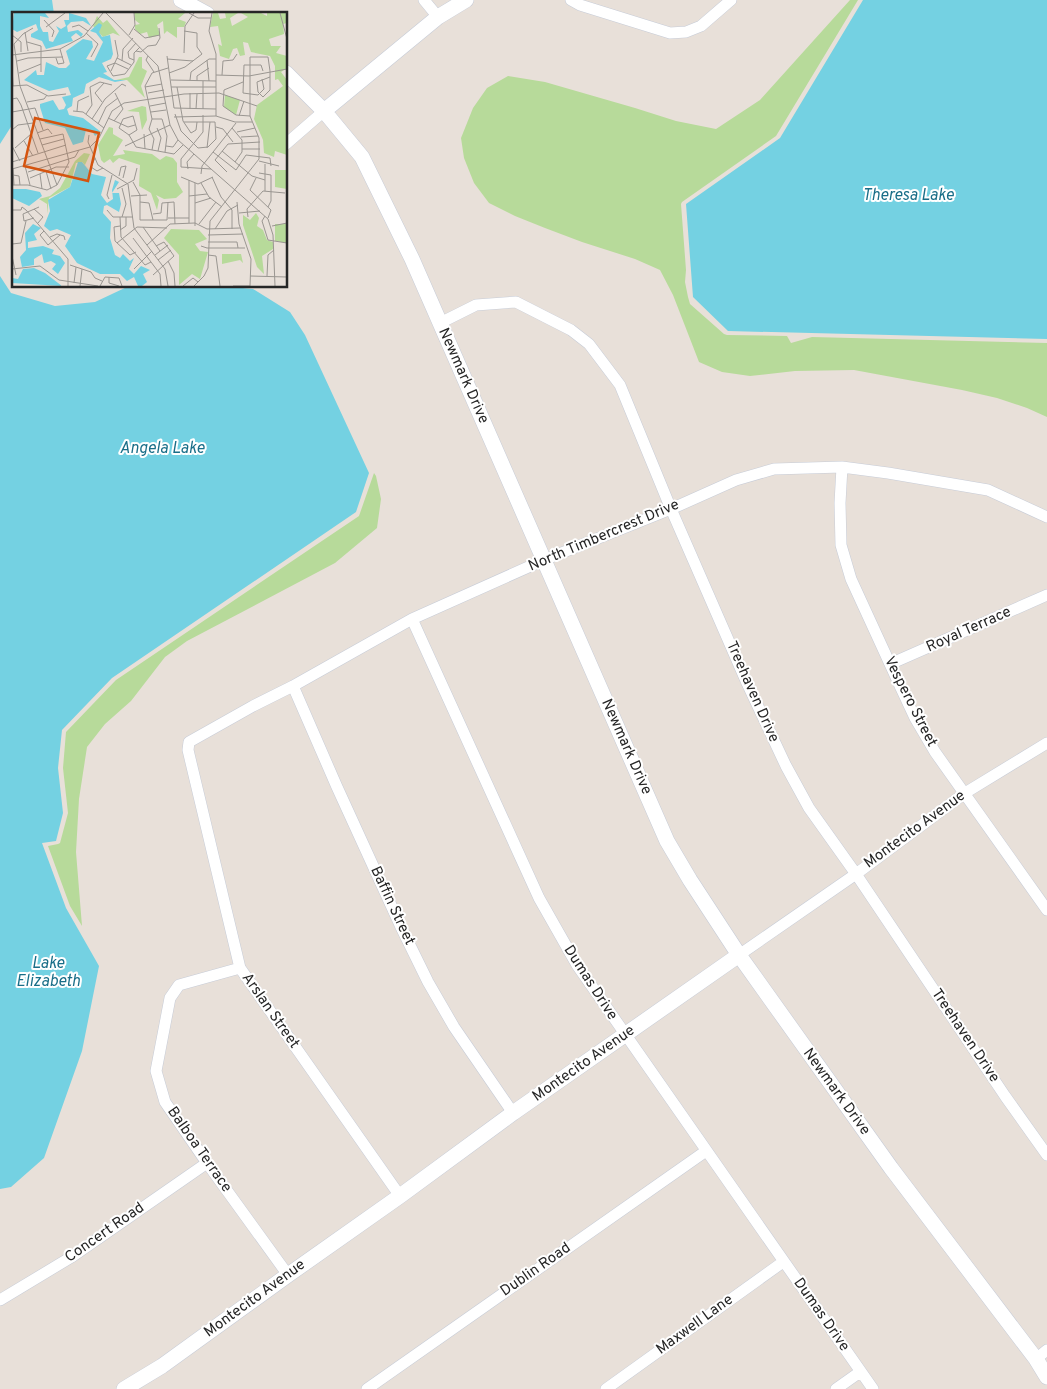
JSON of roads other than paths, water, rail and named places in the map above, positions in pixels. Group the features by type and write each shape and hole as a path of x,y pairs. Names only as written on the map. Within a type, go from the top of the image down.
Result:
{"street":[{"path":"181,0 203,12"},
{"path":"424,0 438,17"},
{"path":"288,142 438,17 466,0"},
{"path":"571,0 580,5 670,33 686,32 701,26 731,0"},
{"name":"Newmark Drive","path":"288,75 324,111 362,157 412,259 667,841 739,955 891,1168 1042,1355 1047,1377"},
{"name":"Treehaven Drive","path":"440,323 476,305 516,302 571,330 589,344 620,384 671,509 747,684 786,766 809,808 1047,1155"},
{"name":"North Timbercrest Drive","path":"189,742 412,619 544,560 671,509 736,480 774,469 842,467 988,490 1047,518"},
{"name":"Vespero Street","path":"842,467 840,503 841,545 851,579 890,664 915,718 935,752 1046,908"},
{"name":"Royal Terrace","path":"890,664 1047,595"},
{"name":"Dumas Drive","path":"412,619 539,898 576,966 873,1389"},
{"name":"Baffin Street","path":"293,686 361,840 428,982 454,1027 513,1113"},
{"name":"Arslan Street","path":"189,742 188,750 240,968 400,1196"},
{"name":"Montecito Avenue","path":"124,1389 162,1366 513,1113 856,874 965,793 1047,743"},
{"name":"Balboa Terrace","path":"240,968 180,985 170,998 156,1071 165,1102 288,1274"},
{"name":"Dublin Road","path":"367,1389 706,1151"},
{"name":"Concert Road","path":"0,1300 73,1256 207,1163"},
{"name":"Maxwell Lane","path":"606,1389 783,1262"},
{"path":"836,1389 860,1372"}],"water":[{"path":"0,0 52,0 54,12 12,12 12,125 0,144"},
{"name":"Theresa Lake","path":"863,0 1047,0 1047,339 728,331 693,297 686,204 780,138"},
{"name":"Angela Lake","path":"0,276 11,293 55,306 95,302 125,288 253,289 290,312 305,335 369,473 356,512 112,678 62,730 58,768 63,813 56,841 42,843 66,908 99,966 82,1051 44,1158 11,1187 0,1189"}],"water label":[{"name":"Lake Elizabeth","path":"48,973"}]}
